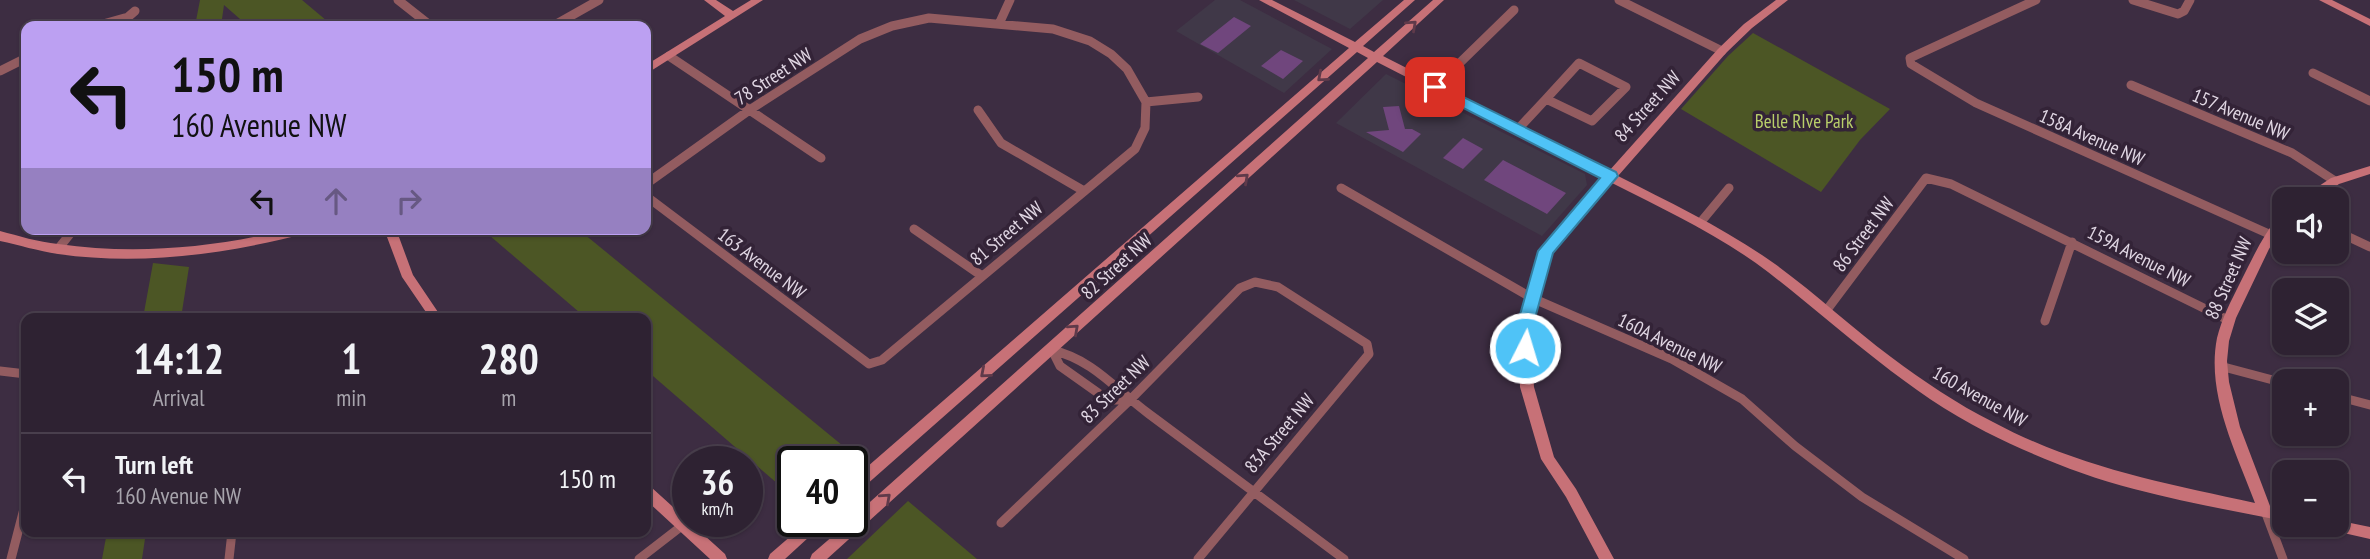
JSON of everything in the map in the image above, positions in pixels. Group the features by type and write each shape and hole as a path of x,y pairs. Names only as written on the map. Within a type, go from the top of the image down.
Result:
{"street":[{"path":"398,0 425,21"},
{"path":"562,21 599,0"},
{"path":"709,0 733,16"},
{"path":"651,67 758,0"},
{"path":"999,24 1010,0"},
{"name":"160 Avenue NW","path":"1264,0 1700,223 1770,267 1887,361 1940,398 1989,427 2057,458 2133,483 2272,512"},
{"name":"82 Street NW","path":"868,475 1410,0"},
{"name":"82 Street NW","path":"817,559 1439,0"},
{"path":"1619,0 1723,51"},
{"name":"84 Street NW","path":"1607,559 1571,493 1548,459 1527,387 1524,329 1545,251 1723,51 1748,26 1783,0"},
{"name":"158A Avenue NW","path":"2036,0 1910,58 1911,64 1976,103 2269,234"},
{"path":"2133,0 2178,14 2184,11 2190,0"},
{"path":"2325,0 2370,23"},
{"path":"1435,87 1514,10"},
{"path":"114,21 128,17 135,11"},
{"name":"78 Street NW","path":"651,180 748,111 860,39 892,26 929,18 1054,29 1090,41 1111,54 1127,69 1146,102"},
{"path":"669,56 821,158"},
{"path":"0,71 21,60"},
{"path":"1518,129 1545,98 1579,63 1626,86 1592,121 1545,98"},
{"path":"2313,73 2370,101"},
{"name":"157 Avenue NW","path":"2130,85 2292,153 2335,181"},
{"path":"1146,102 1198,97"},
{"name":"81 Street NW","path":"859,357 869,364 882,360 1135,149 1145,128 1146,102"},
{"path":"978,110 1001,143 1084,191"},
{"path":"2325,187 2335,181 2370,170"},
{"name":"159A Avenue NW","path":"1926,178 1951,184 2228,320"},
{"name":"86 Street NW","path":"1826,311 1926,178"},
{"name":"160A Avenue NW","path":"1341,188 1532,298 1672,359 1742,399 1795,446 1862,497 1964,559"},
{"path":"1700,223 1729,188"},
{"name":"163 Avenue NW","path":"651,200 859,357"},
{"path":"914,229 982,276"},
{"name":"88 Street NW","path":"2272,231 2228,320 2220,366 2228,407 2283,559"},
{"path":"58,249 69,235"},
{"path":"0,236 58,249 122,253 182,251 274,235"},
{"path":"392,235 408,277 433,313"},
{"path":"2349,237 2370,247"},
{"name":"159A Avenue NW","path":"2045,321 2072,242"},
{"name":"83 Street NW","path":"1001,523 1130,400 1240,288 1255,282 1278,287 1350,333"},
{"name":"83A Street NW","path":"1198,559 1369,354 1367,344 1350,333"},
{"path":"1030,335 1052,350 1072,354 1119,386 1130,400 1344,559"},
{"path":"1052,350 1060,366 1108,400 1130,400"},
{"path":"2220,366 2272,380"},
{"path":"0,371 21,373"},
{"path":"2349,399 2370,405"},
{"path":"651,496 672,516"},
{"path":"10,559 21,524"},
{"path":"2349,529 2370,533"},
{"path":"639,559 672,533"},
{"path":"229,559 231,537"},
{"path":"695,537 720,559"},
{"path":"775,559 799,537"}],"shaded area":[{"path":"1215,0 1240,0 1332,49 1284,93 1176,31"},
{"path":"1294,0 1383,0 1350,29"},
{"path":"1386,74 1585,174 1587,185 1542,236 1336,123"}],"green space":[{"path":"200,0 302,0 327,21 242,21 224,5 222,21 196,21"},
{"name":"Belle RIve Park","path":"1753,33 1890,109 1860,140 1821,192 1681,109 1728,56"},
{"path":"489,235 585,235 843,446 777,446 777,483 763,471 763,446 734,446 651,374 651,313 580,313"},
{"path":"153,263 189,267 182,313 144,313"},
{"path":"908,501 977,559 847,559"},
{"path":"106,537 145,537 142,559 102,559"}],"building":[{"path":"1234,17 1251,26 1218,53 1200,44"},
{"path":"1281,50 1303,61 1283,79 1261,66"},
{"path":"1399,106 1405,129 1421,134 1403,152 1366,132 1389,130 1383,107"},
{"path":"1463,138 1483,149 1463,169 1443,158"},
{"path":"1503,160 1566,193 1547,214 1484,180"}],"route":[{"path":"1435,87 1610,176 1545,251 1524,329 1525,348"}]}
